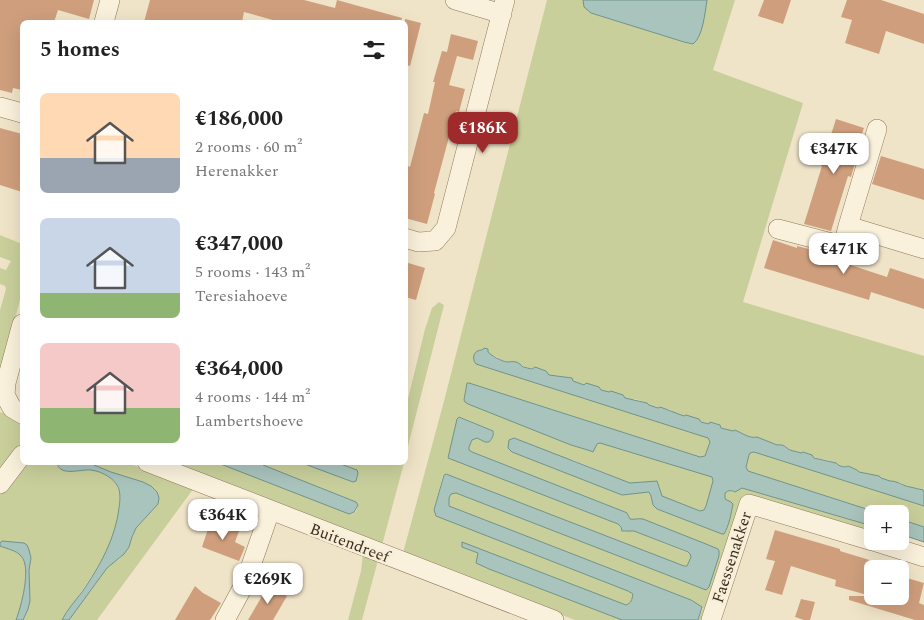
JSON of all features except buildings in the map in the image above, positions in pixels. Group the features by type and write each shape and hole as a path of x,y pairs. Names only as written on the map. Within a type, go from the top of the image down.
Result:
{"street":[{"path":"105,20 110,0"},
{"path":"408,239 418,242 435,242 446,228 503,7 455,0"},
{"path":"0,107 20,112"},
{"path":"778,229 843,246 877,129"},
{"path":"848,226 924,250"},
{"path":"20,331 6,383 5,395 12,408 20,413"},
{"path":"0,484 20,458"},
{"name":"Buitendreef","path":"155,465 554,620"},
{"name":"Faessenakker","path":"710,620 749,504 864,538"},
{"path":"225,620 245,583 270,511"},
{"name":"Faessenakker","path":"902,550 924,557"}],"green space":[{"path":"547,0 583,0 583,3 591,13 692,44 700,34 707,0 735,0 713,70 803,103 743,302 924,356 924,492 901,483 859,472 848,466 840,466 803,452 793,451 783,445 777,445 721,428 720,425 711,422 709,424 673,413 671,410 601,390 599,387 584,385 573,381 571,378 548,375 546,371 535,367 532,369 501,360 484,348 475,353 476,364 709,438 710,442 705,456 700,457 469,383 467,383 465,402 571,445 593,451 597,444 600,443 707,475 712,477 713,481 706,506 704,510 700,511 573,460 512,452 622,495 649,492 653,505 657,509 722,534 725,532 733,505 725,499 725,493 728,491 735,492 742,488 864,524 864,533 745,497 706,620 698,620 703,608 691,600 449,506 451,494 456,493 703,589 718,549 643,519 630,519 625,512 472,452 469,450 469,447 472,440 477,438 489,442 493,437 493,431 459,417 448,457 618,524 624,532 634,531 691,554 690,560 684,566 446,474 443,475 434,510 436,516 633,594 630,602 626,605 462,547 478,553 489,569 622,620 575,620 403,553"},
{"path":"0,235 20,243 20,300 0,377 0,310 6,289 5,286 0,284 0,268 6,270 11,261 0,257"},
{"path":"439,302 444,305 408,446 408,399 432,308"},
{"path":"0,412 20,420 20,446 0,472"},
{"path":"754,452 924,506 924,527 909,522 909,505 864,505 864,508 748,471 746,467 750,453"},
{"path":"22,465 58,465 58,467 69,471 98,471 111,478 119,489 120,498 117,520 106,552 62,620 23,620 25,617 31,558 0,544 0,494"},
{"path":"94,465 133,465 194,488 97,620 69,620 107,568 119,559 129,547 136,528 158,504 143,482"},
{"path":"174,465 223,465 352,514 356,511 358,505 346,498 263,465 307,465 354,482 356,481 358,471 343,465 403,465 362,620 348,620 361,571 363,554"},
{"path":"0,546 17,552 24,561 26,569 26,578 16,620 0,620"}],"water":[{"path":"583,0 707,0 701,30 693,44 591,13 584,7"},
{"path":"484,348 488,349 488,352 494,357 507,362 516,362 523,367 531,369 535,367 546,371 549,375 572,378 573,381 584,385 586,383 599,387 601,390 623,395 625,398 699,419 701,422 720,425 721,428 735,430 777,445 783,445 790,450 812,455 814,458 845,467 848,466 859,472 879,476 923,490 924,506 754,452 749,455 746,467 748,471 864,508 864,524 742,488 735,492 728,491 725,493 725,499 733,504 730,520 724,534 722,534 657,509 653,505 649,492 622,495 512,452 508,448 509,440 514,438 630,483 657,481 662,496 700,511 704,510 706,506 713,481 712,477 600,443 597,444 593,452 571,445 468,404 464,400 467,383 700,457 705,456 710,442 708,438 476,364 474,355 477,351"},
{"path":"459,417 493,431 489,442 477,438 472,440 469,450 472,452 625,512 630,519 643,519 718,549 719,556 709,587 706,590 456,493 451,494 449,506 691,600 702,607 698,620 622,620 476,563 478,553 462,547 462,542 626,605 632,600 633,596 628,591 436,516 434,510 444,475 446,474 684,566 687,566 691,557 688,552 634,531 622,531 618,524 448,458"},
{"path":"58,465 94,465 151,486 157,492 159,498 158,504 136,528 129,547 124,554 107,568 69,620 62,620 95,572 106,552 117,519 120,493 115,483 103,473 91,470 66,471"},
{"path":"223,465 263,465 356,502 358,505 354,512 349,514"},
{"path":"307,465 343,465 357,470 356,481 353,482"},
{"path":"909,522 924,527 924,542 909,537"},
{"path":"2,541 24,543 29,550 31,558 29,570 30,601 23,620 16,620 26,578 24,561 17,552 0,546"}]}
